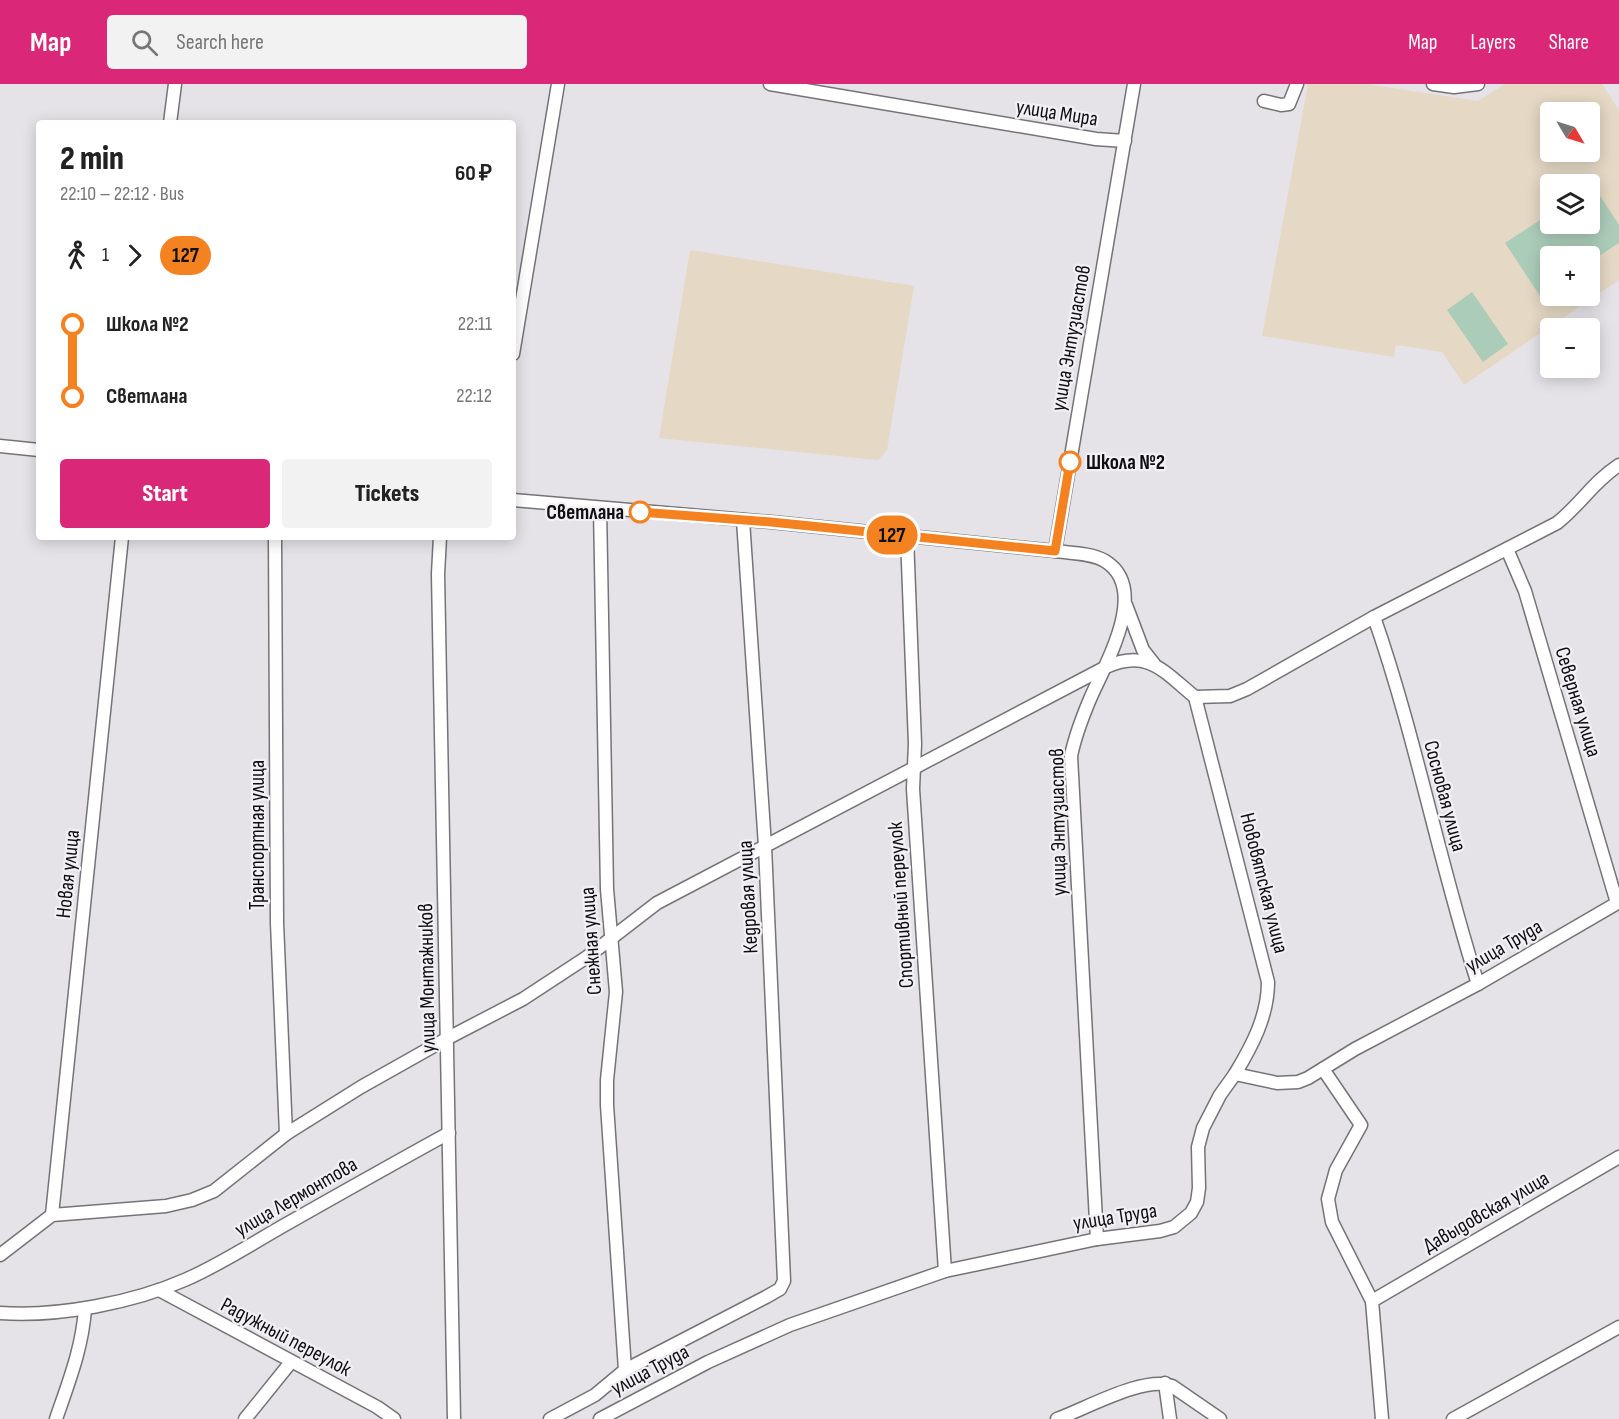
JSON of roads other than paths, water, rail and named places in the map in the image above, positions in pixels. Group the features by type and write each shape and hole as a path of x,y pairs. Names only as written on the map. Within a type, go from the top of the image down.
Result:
{"street":[{"path":"170,120 175,84"},
{"path":"516,336 558,84"},
{"name":"улица Мира","path":"770,84 1096,139 1125,141"},
{"name":"улица Энтузиастов","path":"1096,1239 1071,756 1078,727 1121,629 1124,598 1118,574 1104,560 1055,551 1134,84"},
{"path":"1264,101 1281,105 1289,104 1297,84"},
{"path":"1433,84 1455,87 1478,84"},
{"path":"0,446 36,450"},
{"path":"1124,598 1143,650 1157,667 1196,697 1230,696 1247,689 1374,617 1557,523 1570,513 1605,474 1619,465"},
{"path":"516,500 1055,551"},
{"name":"Снежная улица","path":"600,508 607,889 616,992 607,1080 607,1105 625,1370"},
{"name":"Кедровая улица","path":"744,520 765,846 784,1273"},
{"name":"Спортивный переулок","path":"907,537 915,744 913,789 945,1271"},
{"name":"Новая улица","path":"52,1215 122,540"},
{"name":"Транспортная улица","path":"275,540 277,923 286,1134"},
{"name":"улица Монтажников","path":"440,540 438,574 454,1419"},
{"name":"Северная улица","path":"1506,549 1525,591 1618,902"},
{"name":"Сосновая улица","path":"1374,617 1391,668 1458,921 1478,984"},
{"path":"0,1255 52,1215 166,1206 192,1200 214,1191 286,1134 361,1087 523,999 611,940 657,903 1106,667 1127,659 1138,659 1157,667"},
{"name":"Нововятская улица","path":"1196,697 1268,982 1268,996 1255,1037 1234,1074"},
{"name":"улица Труда","path":"600,1419 708,1362 790,1324 945,1271 1096,1239 1160,1231 1174,1227 1191,1213 1197,1202 1198,1147 1203,1128 1234,1074 1276,1083 1298,1082 1478,984 1618,902"},
{"path":"1323,1069 1361,1125 1336,1170 1328,1199 1332,1222 1372,1301 1382,1419"},
{"name":"улица Лермонтова","path":"0,1312 17,1314 85,1309 159,1290 185,1280 228,1259 450,1133"},
{"name":"Давыдовская улица","path":"1372,1301 1619,1157"},
{"name":"улица Труда","path":"550,1419 595,1395 625,1370 780,1289 784,1281 784,1273"},
{"name":"Радужный переулок","path":"159,1290 377,1407 394,1419"},
{"path":"56,1419 78,1356 85,1309"},
{"path":"1453,1419 1619,1326"},
{"path":"246,1419 291,1362"},
{"path":"1057,1419 1130,1389 1151,1383 1165,1383 1183,1392 1220,1419"},
{"path":"1165,1383 1170,1419"}],"place":[{"name":"Школа №2","path":"1070,462"},
{"name":"Светлана","path":"640,512"}]}
